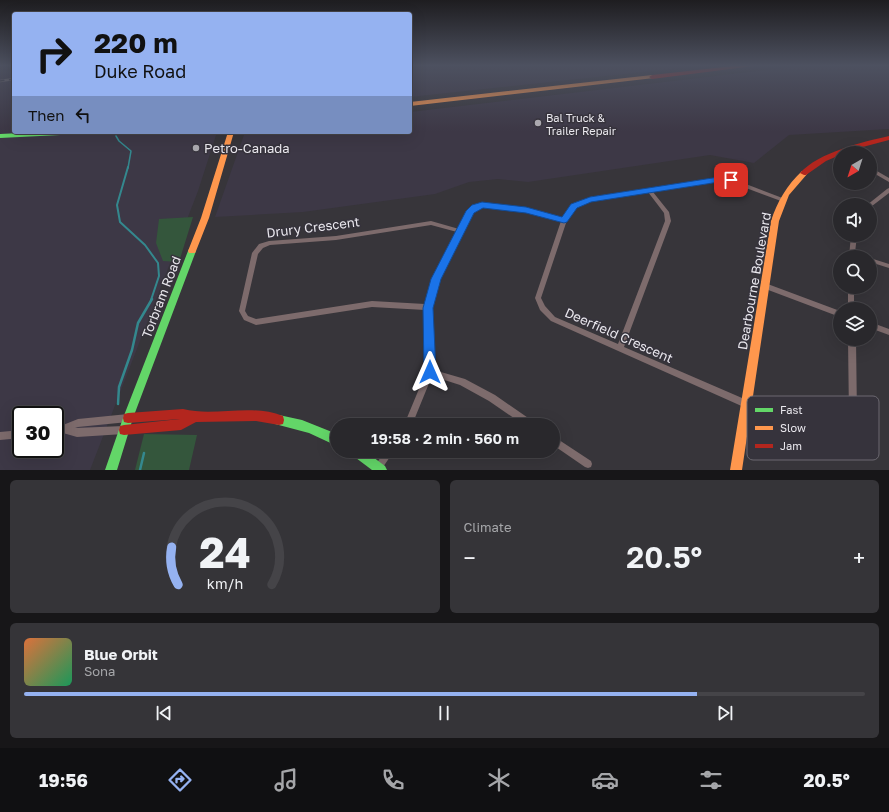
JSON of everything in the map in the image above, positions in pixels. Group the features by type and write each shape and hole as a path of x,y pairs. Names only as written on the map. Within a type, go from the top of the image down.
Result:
{"street":[{"path":"412,104 563,87"},
{"path":"0,136 40,134"},
{"name":"Torbram Road","path":"111,470 128,418 205,218 230,134"},
{"name":"Dearbourne Boulevard","path":"856,146 889,138"},
{"name":"Dearbourne Boulevard","path":"747,396 775,222 783,200 794,184 810,168 820,161 833,155"},
{"path":"877,173 889,180"},
{"name":"Deerfield Crescent","path":"746,404 553,319 542,308 538,298 564,220 574,206 590,199 719,180 731,180 783,200"},
{"path":"620,348 668,221 667,213 649,190"},
{"path":"877,199 889,190"},
{"path":"411,418 430,372 428,308 436,279 471,211 482,205 526,210 564,220"},
{"name":"Drury Crescent","path":"428,308 372,304 256,322 246,318 242,311 255,253 261,246 269,243 336,238 431,223 460,230"},
{"path":"877,262 889,266"},
{"path":"765,286 833,311"},
{"path":"877,328 889,332"},
{"path":"852,346 853,396"},
{"path":"430,372 462,382 492,398 521,418"},
{"name":"Dearbourne Boulevard","path":"737,470 747,398"},
{"path":"64,428 78,423 183,414 195,417 256,416 289,421 316,430 330,437"},
{"path":"64,431 77,433 181,425 195,417"},
{"path":"0,436 12,435"},
{"path":"560,445 588,464"},
{"path":"365,458 378,469 385,458"}],"shaded area":[{"path":"0,87 12,87 12,134 216,134 198,191 90,470 0,470"},
{"path":"412,87 504,87 412,97"},
{"path":"623,87 889,87 889,129 789,135 754,163 710,155 528,182 498,179 469,182 435,194 303,212 215,217 244,134 412,134 412,112"}],"green space":[{"path":"193,217 179,262 163,261 156,243 159,219"},
{"path":"144,434 197,435 189,470 135,470"}],"waterway":[{"path":"116,136 119,141 131,151 128,168"},
{"path":"128,167 117,205 120,222 145,245 158,263 159,276 151,300"},
{"path":"118,404 119,387 132,350 138,323 152,299"},
{"path":"140,470 144,453"}],"traffic: fast":[{"path":"0,136 40,134"},
{"path":"111,470 128,418 192,251"},
{"path":"279,420 302,425 330,437"},
{"path":"365,458 381,470"}],"traffic: slow":[{"path":"412,104 563,87"},
{"path":"192,251 205,218 230,134"},
{"path":"748,396 775,221 786,195 794,183 804,173"},
{"path":"736,470 747,400"}],"traffic: jam":[{"path":"804,173 823,160 844,150 889,138"},
{"path":"128,418 183,414 195,417 256,416 279,420"},
{"path":"124,430 181,425 195,417"}],"place":[{"name":"Bal Truck & Trailer Repair","path":"538,123"},
{"name":"Petro-Canada","path":"196,148"}],"route":[{"path":"430,372 428,308 436,279 460,230 475,207 482,205 526,210 564,220 574,206 590,199 719,180 731,180"}]}
